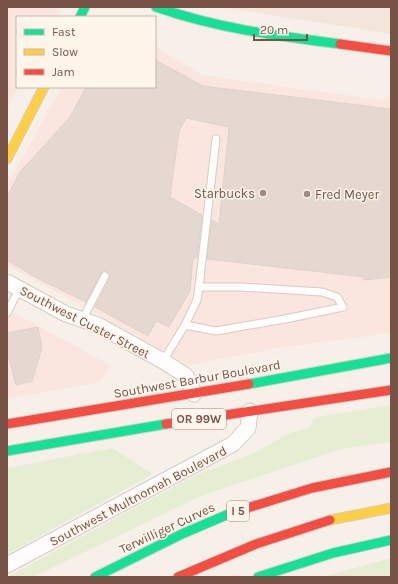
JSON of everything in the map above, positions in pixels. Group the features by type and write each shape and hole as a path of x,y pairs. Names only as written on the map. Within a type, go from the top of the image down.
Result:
{"main road":[{"path":"80,16 85,7"},
{"path":"156,7 231,29 391,51"},
{"path":"7,159 43,88"},
{"name":"Southwest Barbur Boulevard","path":"7,424 194,394 391,358"},
{"name":"OR 99W","path":"7,450 391,390"},
{"name":"Terwilliger Curves","path":"95,577 152,548 234,512 287,495 352,478 391,472"},
{"path":"178,577 240,549 289,532 337,517 391,508"},
{"path":"258,577 333,553 391,540"}],"street":[{"name":"Southwest Custer Street","path":"13,285 66,314 98,325 185,375 190,381 194,394"},
{"name":"Southwest Multnomah Boulevard","path":"7,565 233,444 248,428 250,411"}],"lane":[{"path":"163,362 185,325 197,300 216,139"},
{"path":"82,320 105,276"},
{"path":"7,313 13,285"},
{"path":"185,325 216,331 343,307 337,297 322,292 241,287 199,287"}],"shaded area":[{"path":"7,7 55,7 61,10 58,16 16,16 16,88 17,88 7,108"},
{"path":"220,7 391,7 391,34 379,32"},
{"path":"156,47 202,75 380,100 391,95 391,333 284,347 190,365 7,265 7,185 61,88 156,88"},
{"path":"7,309 110,365 100,382 7,399"}],"green space":[{"path":"391,405 391,442 340,449 203,495 33,577 7,577 196,475 250,455 292,432 308,429 315,417"},
{"path":"112,448 153,474 7,554 7,468"},
{"path":"391,558 391,577 322,577"}],"building":[{"path":"156,61 203,86 391,109 391,277 364,280 364,277 207,259 212,220 219,224 229,127 186,118 179,131 170,197 202,215 197,258 193,258 190,291 169,327 156,321 148,336 95,307 110,278 107,271 101,273 86,302 35,277 7,260 7,197 20,172 70,117 85,88 156,88"},
{"path":"38,327 42,348 32,381 16,385 7,352 7,333"}],"traffic: fast":[{"path":"80,16 85,7"},
{"path":"156,7 201,21 224,26 340,44"},
{"path":"249,384 391,358"},
{"path":"7,451 166,424"},
{"path":"95,577 182,534 231,513"},
{"path":"258,577 333,553 391,540"}],"traffic: slow":[{"path":"7,159 43,88"},
{"path":"330,520 391,508"}],"traffic: jam":[{"path":"340,44 391,51"},
{"path":"7,424 249,384"},
{"path":"166,424 391,390"},
{"path":"231,513 312,488 391,472"},
{"path":"178,577 256,544 330,520"}],"place":[{"name":"Starbucks","path":"263,193"},
{"name":"Fred Meyer","path":"307,194"}]}
